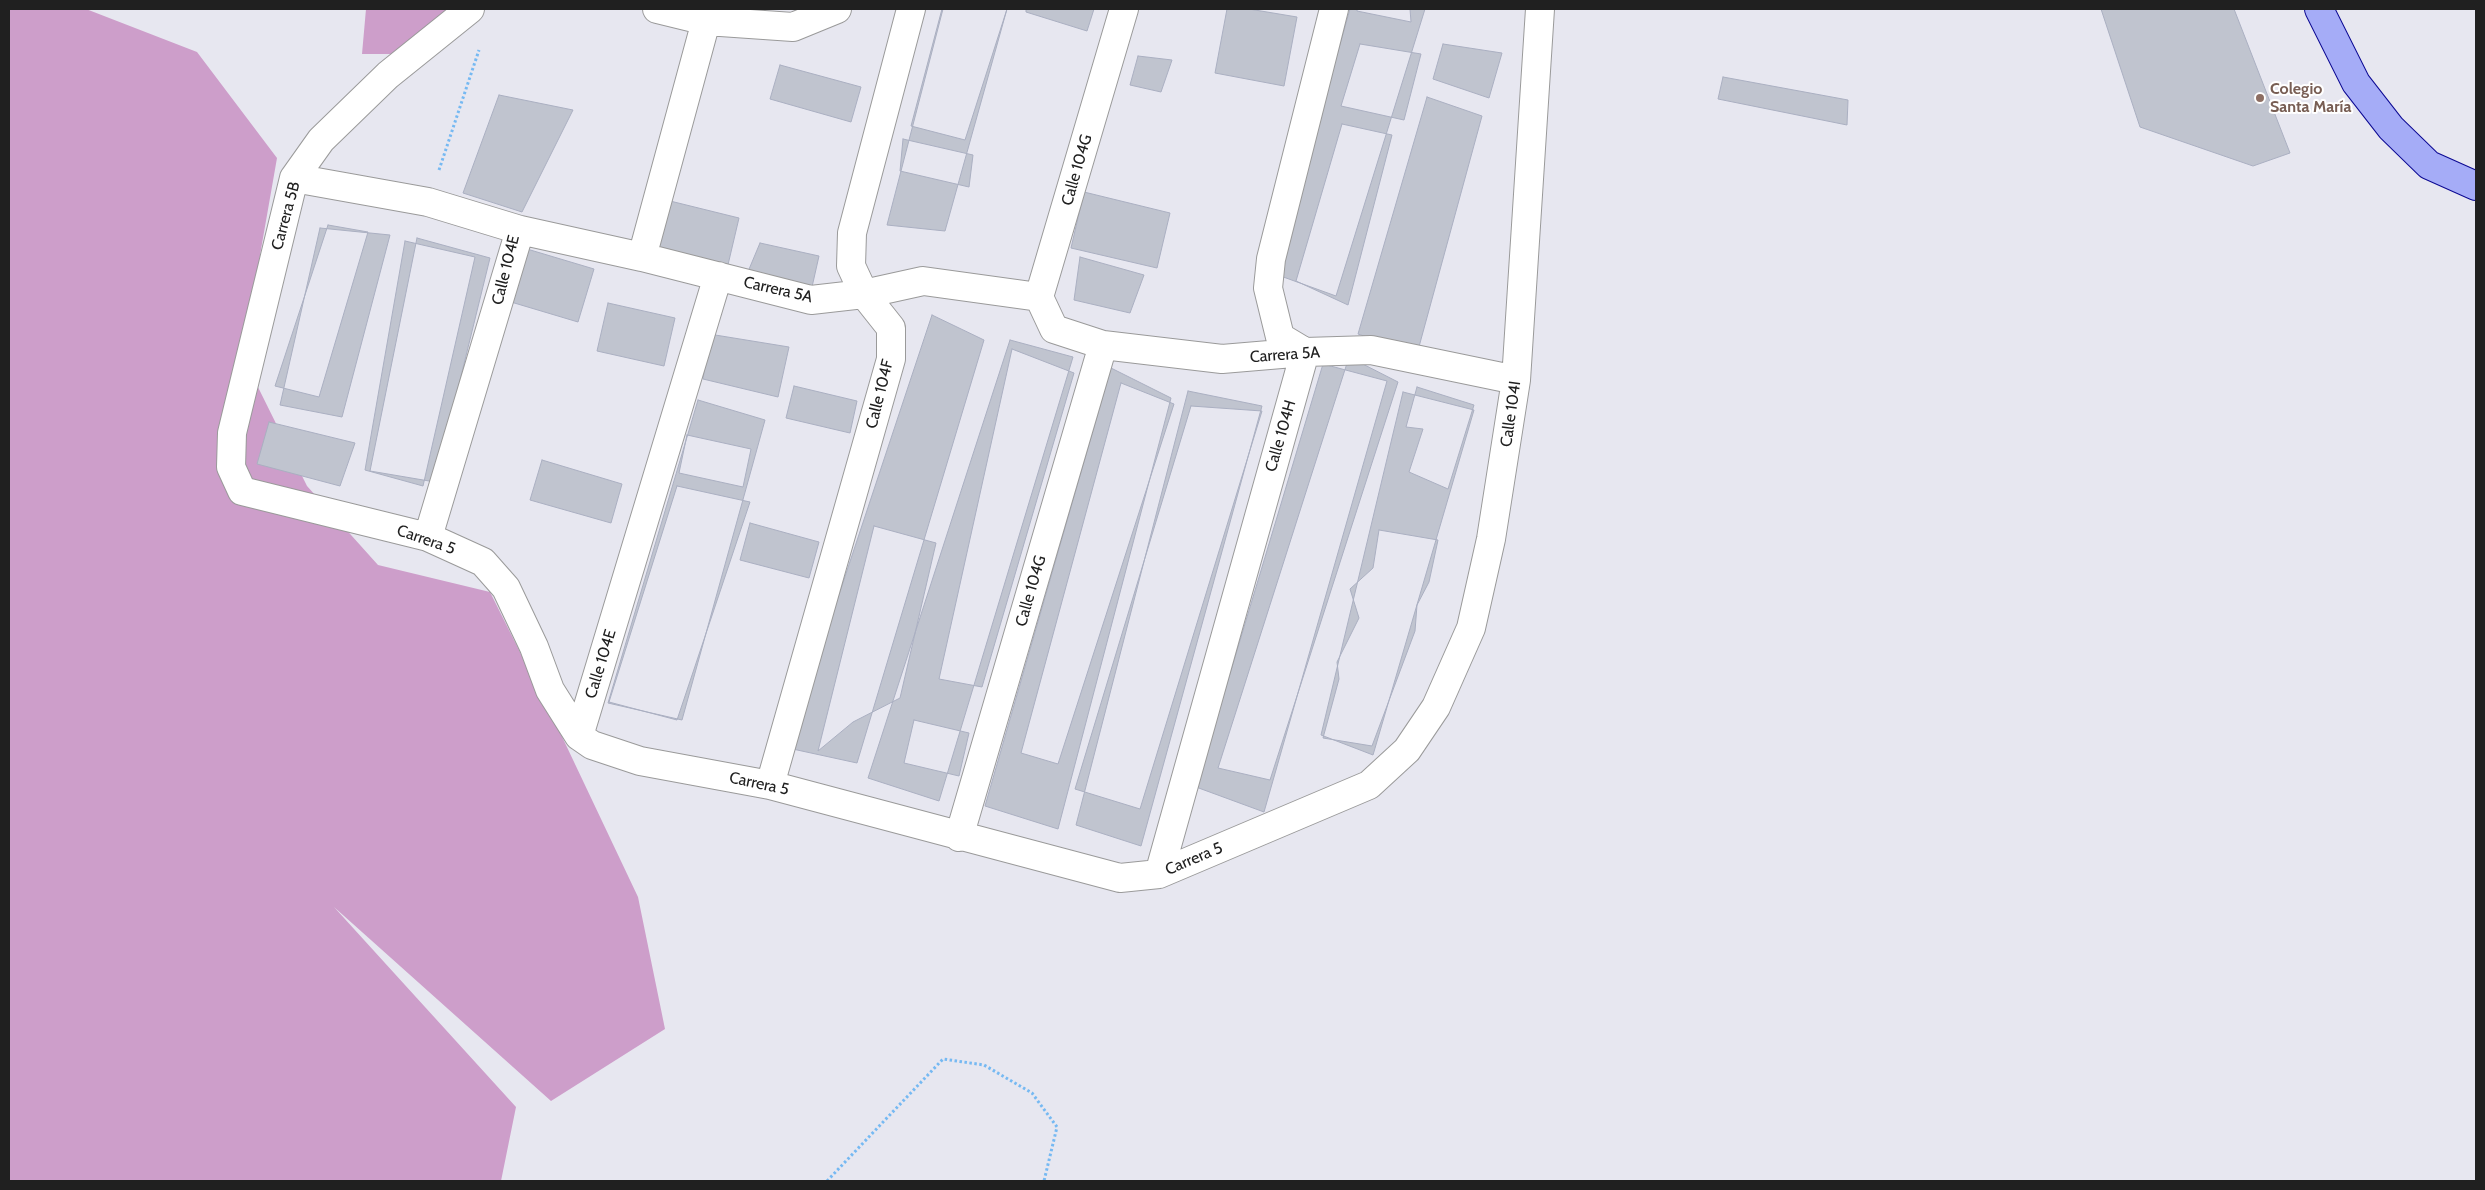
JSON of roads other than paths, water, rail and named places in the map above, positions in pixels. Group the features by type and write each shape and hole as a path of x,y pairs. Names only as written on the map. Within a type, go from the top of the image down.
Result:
{"main road":[{"path":"2319,9 2356,83 2391,128 2429,165 2476,186"}],"street":[{"name":"Carrera 5B","path":"242,491 231,466 232,433 294,178 321,140 388,75 470,9"},
{"path":"657,9 706,21 793,27 837,9"},
{"name":"Calle 104F","path":"770,785 891,359 891,328 864,294 851,266 852,233 910,9"},
{"name":"Calle 104G","path":"1039,297 1124,9"},
{"path":"1305,352 1280,337 1268,288 1271,259 1334,9"},
{"name":"Calle 104I","path":"1370,785 1406,750 1436,707 1471,628 1491,539 1516,380 1540,9"},
{"path":"642,257 706,21"},
{"name":"Calle 104E","path":"294,178 428,202 520,230 428,537"},
{"name":"Carrera 5A","path":"520,230 642,257 811,300 864,294 923,281 1039,297 1054,329 1103,345 1222,359 1305,352 1371,350 1516,380"},
{"name":"Calle 104E","path":"579,736 718,276"},
{"name":"Calle 104G","path":"959,837 1103,345"},
{"name":"Calle 104H","path":"1160,874 1305,352"},
{"name":"Carrera 5","path":"242,491 428,537 483,562 506,588 534,647 550,690 579,736 592,746 640,761 770,785 959,837 1120,878 1160,874 1370,785"}],"place":[{"name":"Colegio Santa María","path":"2260,98"}]}
